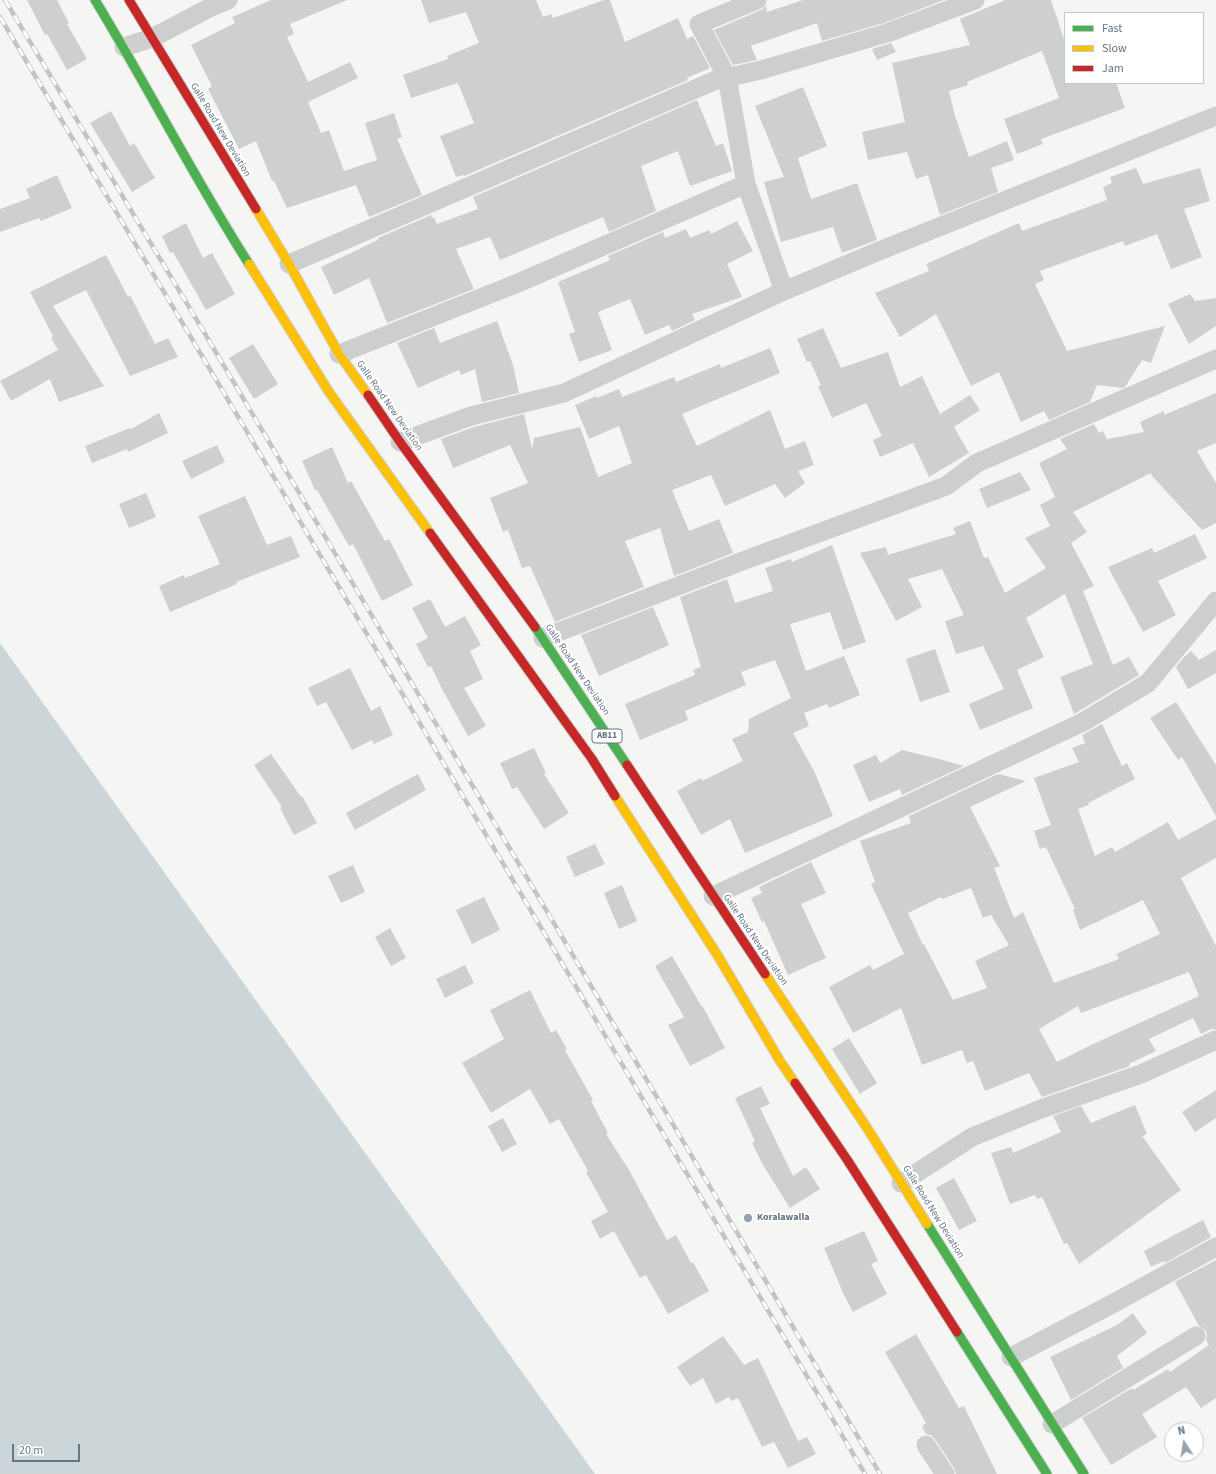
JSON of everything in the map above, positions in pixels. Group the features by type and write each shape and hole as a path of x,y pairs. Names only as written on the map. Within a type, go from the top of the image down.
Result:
{"main road":[{"name":"AB11","path":"95,0 124,47 223,223 329,392 592,759 718,956 780,1061 848,1161 1047,1474"},
{"name":"Galle Road New Deviation","path":"129,0 289,264 340,354 400,442 543,638 869,1131 1084,1474"}],"street":[{"path":"124,47 152,38 207,4 228,0"},
{"path":"757,0 700,24 727,78 746,184 784,291"},
{"path":"289,264 709,83 761,70 886,33 975,0"},
{"path":"400,442 471,416 564,393 784,291 879,251 1216,116"},
{"path":"340,354 518,283 746,184"},
{"path":"543,638 748,559 946,486 977,463 1216,358"},
{"path":"713,896 1083,722 1148,683 1216,601"},
{"path":"901,1183 972,1137 1041,1109 1141,1074 1216,1040"},
{"path":"1010,1357 1114,1303 1216,1247"},
{"path":"1052,1424 1196,1336"},
{"path":"926,1445 945,1474"}],"shaded area":[{"path":"0,643 595,1474 0,1474"}],"building":[{"path":"27,0 57,0 69,23 67,24 87,59 67,70 47,34 45,35"},
{"path":"271,0 347,0 290,24 294,34 287,37 308,82 350,62 358,78 308,102 321,133 329,130 344,171 377,160 365,123 394,113 402,137 397,139 422,195 369,217 356,185 287,208 274,181 272,181 256,141 239,149 208,89 212,86 191,45 235,23 232,17"},
{"path":"421,0 536,0 543,17 551,14 553,18 604,0 610,0 625,42 678,18 687,39 693,36 710,68 687,78 688,80 464,176 456,177 440,136 474,123 458,83 411,98 403,75 448,59 447,56 479,43 466,12 429,23"},
{"path":"803,0 944,0 884,23 822,41 817,23 751,46 757,60 733,65 714,30 761,10 766,6 767,12"},
{"path":"1005,0 1051,0 1064,39 1064,84 1116,84 1125,108 1041,139 1043,144 1017,154 1004,119 1059,98 1042,51 967,82 968,85 949,91 955,116 969,157 1007,141 1014,160 991,168 998,192 940,215 928,175 916,179 907,152 868,160 862,132 905,122 892,63 970,45 960,19"},
{"path":"891,43 896,52 877,60 872,49"},
{"path":"803,87 827,146 798,158 811,199 857,183 877,240 842,253 833,227 781,242 764,182 784,177 755,106"},
{"path":"697,100 716,146 723,143 732,171 690,186 678,151 641,166 656,211 609,232 603,217 500,260 490,237 456,249 474,289 387,323 369,278 334,295 321,267 378,240 378,238 431,215 432,218 434,217 437,224 478,209 473,197"},
{"path":"111,111 130,146 134,143 155,178 132,192 90,123"},
{"path":"1136,168 1143,184 1200,168 1210,201 1184,209 1202,257 1171,269 1157,234 1125,246 1123,241 1040,271 1044,280 1035,284 1067,351 1165,326 1151,363 1142,360 1125,387 1097,385 1090,402 1049,420 1044,411 1021,422 999,372 971,386 936,314 900,337 875,293 929,271 926,264 1019,223 1022,231 1107,200 1103,187 1112,183 1110,177"},
{"path":"57,175 72,208 41,221 39,218 0,232 0,209 30,198 26,189"},
{"path":"737,221 753,251 727,264 742,297 692,314 695,320 672,331 669,325 645,335 630,299 598,312 612,350 579,362 569,334 575,332 558,282 610,260 608,256 663,232 665,238 686,229 690,238 709,230 711,234"},
{"path":"186,223 203,258 212,253 235,294 206,310 173,252 170,253 162,236"},
{"path":"106,255 128,297 130,295 155,344 168,338 178,357 130,376 86,290 53,306 104,386 59,402 50,379 11,401 0,381 58,350 51,338 53,336 30,292"},
{"path":"1190,294 1195,301 1216,298 1216,326 1189,344 1168,304"},
{"path":"497,321 513,365 519,393 482,402 475,369 461,375 459,370 418,388 397,343 434,328 440,343"},
{"path":"823,328 841,368 888,352 900,387 922,376 940,414 970,395 980,410 954,427 969,453 929,477 913,443 880,457 873,440 882,436 866,403 832,418 818,386 821,385 810,361 807,362 797,339"},
{"path":"253,344 278,384 254,399 229,358"},
{"path":"770,348 780,373 682,414 697,446 770,410 785,449 805,441 814,465 798,471 805,483 785,498 775,484 725,506 711,475 672,490 689,531 719,519 733,553 674,576 660,528 625,541 644,587 555,622 530,566 522,568 508,530 503,532 490,498 528,483 510,445 453,468 441,439 474,427 524,414 532,449 534,438 580,427 598,477 632,463 619,426 589,439 575,405 596,396 597,398 619,389 622,397 674,377 676,382 720,364 721,368"},
{"path":"1216,393 1216,443 1197,451 1216,483 1216,523 1202,530 1152,476 1151,473 1073,512 1087,532 1071,543 1094,586 1083,591 1113,665 1129,657 1139,675 1074,714 1060,677 1093,664 1065,594 1026,618 1044,657 1017,670 1033,708 980,730 969,704 1004,689 983,646 956,654 945,621 964,615 942,569 908,579 922,607 896,621 860,553 886,547 888,555 956,534 953,528 970,521 984,558 988,557 1005,593 1046,568 1025,538 1050,526 1040,505 1055,497 1039,463 1067,449 1060,439 1094,424 1099,433 1103,431 1107,439 1144,432 1140,422 1164,411 1164,415"},
{"path":"159,413 168,433 128,452 127,449 92,463 85,446 130,428 131,429"},
{"path":"217,445 225,462 191,479 182,461"},
{"path":"332,447 348,483 351,481 385,541 389,539 413,585 382,601 353,544 349,546 317,490 315,490 302,461"},
{"path":"1020,472 1031,490 987,508 979,489"},
{"path":"146,493 156,517 129,528 119,504"},
{"path":"245,496 267,545 291,536 300,557 236,582 237,584 170,612 159,586 184,575 185,578 220,564 198,516"},
{"path":"1195,534 1207,558 1158,581 1176,615 1143,632 1108,567 1152,548 1154,553"},
{"path":"832,545 866,642 843,650 830,612 790,624 806,671 844,656 860,695 829,708 827,704 804,713 809,726 793,733 814,771 833,816 745,853 730,819 701,835 677,791 701,778 702,781 743,761 732,739 748,732 749,719 791,698 775,660 741,672 746,685 685,711 688,720 640,740 625,704 695,675 693,670 701,667 680,597 727,579 735,603 773,591 765,568 791,559 792,562"},
{"path":"430,599 445,627 465,616 481,645 470,651 483,679 464,688 486,726 468,736 431,666 428,667 416,644 428,638 412,608"},
{"path":"653,607 669,645 599,676 581,635"},
{"path":"935,649 950,692 920,702 906,659"},
{"path":"1216,650 1216,673 1188,689 1176,667 1191,651 1199,660"},
{"path":"350,668 371,711 380,706 393,735 374,744 372,740 352,750 326,702 317,706 308,688"},
{"path":"1176,702 1216,765 1216,816 1182,757 1178,760 1150,718"},
{"path":"1102,724 1122,766 1127,763 1135,779 1088,803 1089,805 1078,809 1095,856 1112,847 1115,852 1168,822 1178,840 1216,819 1216,858 1181,878 1216,946 1216,1029 1213,1030 1213,1028 1201,1034 1193,1018 1149,1039 1156,1051 1129,1064 1130,1066 1042,1097 1029,1073 985,1091 973,1061 967,1063 962,1050 922,1065 901,1008 853,1033 829,987 870,965 873,970 904,954 871,884 875,882 860,841 911,823 909,816 998,774 1026,781 970,807 1000,866 994,868 1014,918 1023,912 1054,983 1119,959 1116,954 1160,934 1143,900 1080,930 1073,910 1075,909 1046,847 1040,849 1034,831 1051,825 1034,778 1079,762 1072,748 1085,743 1082,735","holes":["971,888 983,918 991,915 1009,945 975,961 987,988 953,1000 924,944 923,945 908,913 941,897 942,899","1189,972 1199,996 1057,1062 1039,1029 1078,1006 1081,1013"]},
{"path":"534,748 546,773 544,774 569,813 544,829 517,787 512,789 500,763"},
{"path":"902,750 964,766 902,795 900,789 869,802 853,765 876,755 880,763"},
{"path":"271,754 301,797 302,796 317,823 294,835 280,808 282,807 254,765"},
{"path":"418,774 426,790 355,830 346,813"},
{"path":"595,844 605,864 575,877 566,857"},
{"path":"811,862 826,893 801,904 826,958 788,975 764,921 762,922 751,898 762,893 759,887"},
{"path":"353,865 365,892 341,903 328,876"},
{"path":"622,885 637,921 619,929 604,893"},
{"path":"484,897 500,930 472,944 456,910"},
{"path":"390,928 406,958 391,966 375,937"},
{"path":"672,956 703,1007 725,1048 690,1066 668,1025 684,1017 655,966"},
{"path":"465,965 474,983 445,998 436,979"},
{"path":"530,990 551,1033 556,1030 567,1049 565,1050 593,1100 591,1101 608,1133 606,1134 629,1170 667,1240 676,1235 691,1263 693,1262 709,1291 668,1314 646,1275 640,1278 614,1231 600,1239 591,1221 608,1212 586,1172 588,1171 559,1119 550,1124 530,1089 491,1113 462,1063 504,1039 490,1010"},
{"path":"849,1038 877,1083 860,1094 832,1049"},
{"path":"761,1086 770,1104 760,1108 793,1176 806,1167 820,1189 790,1208 763,1165 752,1143 755,1141 735,1098"},
{"path":"1216,1090 1216,1118 1195,1132 1182,1112"},
{"path":"1135,1105 1147,1134 1142,1136 1181,1190 1079,1264 1067,1243 1064,1244 1042,1197 1037,1199 1035,1195 1010,1204 991,1153 1011,1147 1013,1153 1061,1132 1053,1116 1081,1106 1091,1123"},
{"path":"503,1118 517,1144 502,1152 488,1126"},
{"path":"954,1178 977,1221 959,1230 936,1188"},
{"path":"1203,1220 1211,1237 1165,1263 1164,1261 1151,1267 1144,1251"},
{"path":"864,1231 878,1261 871,1264 887,1294 853,1312 824,1248"},
{"path":"1216,1260 1216,1398 1201,1408 1186,1387 1142,1414 1157,1437 1111,1465 1082,1418 1132,1388 1133,1390 1168,1369 1170,1372 1209,1345 1206,1340 1206,1331 1199,1326 1175,1282"},
{"path":"1133,1313 1147,1333 1117,1356 1123,1368 1071,1400 1050,1357 1117,1325"},
{"path":"916,1334 959,1408 964,1406 997,1474 956,1474 954,1468 935,1439 931,1435 926,1434 922,1426 926,1423 885,1352"},
{"path":"723,1336 744,1365 758,1358 798,1441 807,1437 816,1454 788,1468 774,1442 762,1447 738,1398 731,1401 729,1397 716,1404 703,1378 690,1386 677,1367"}],"railway":[{"path":"5,0 198,322 880,1474"},
{"path":"0,17 865,1474"}],"traffic: fast":[{"path":"95,0 209,199 249,264"},
{"path":"535,627 627,765"},
{"path":"927,1224 1084,1474"},
{"path":"957,1332 1047,1474"}],"traffic: slow":[{"path":"256,209 289,264 339,354 368,395"},
{"path":"249,264 329,392 430,533"},
{"path":"615,796 718,956 780,1061 795,1083"},
{"path":"765,974 869,1131 927,1224"}],"traffic: jam":[{"path":"129,0 256,209"},
{"path":"368,395 400,442 535,627"},
{"path":"430,533 592,759 615,796"},
{"path":"627,765 765,974"},
{"path":"795,1083 848,1161 957,1332"}],"place":[{"name":"Koralawalla","path":"748,1218"}]}
